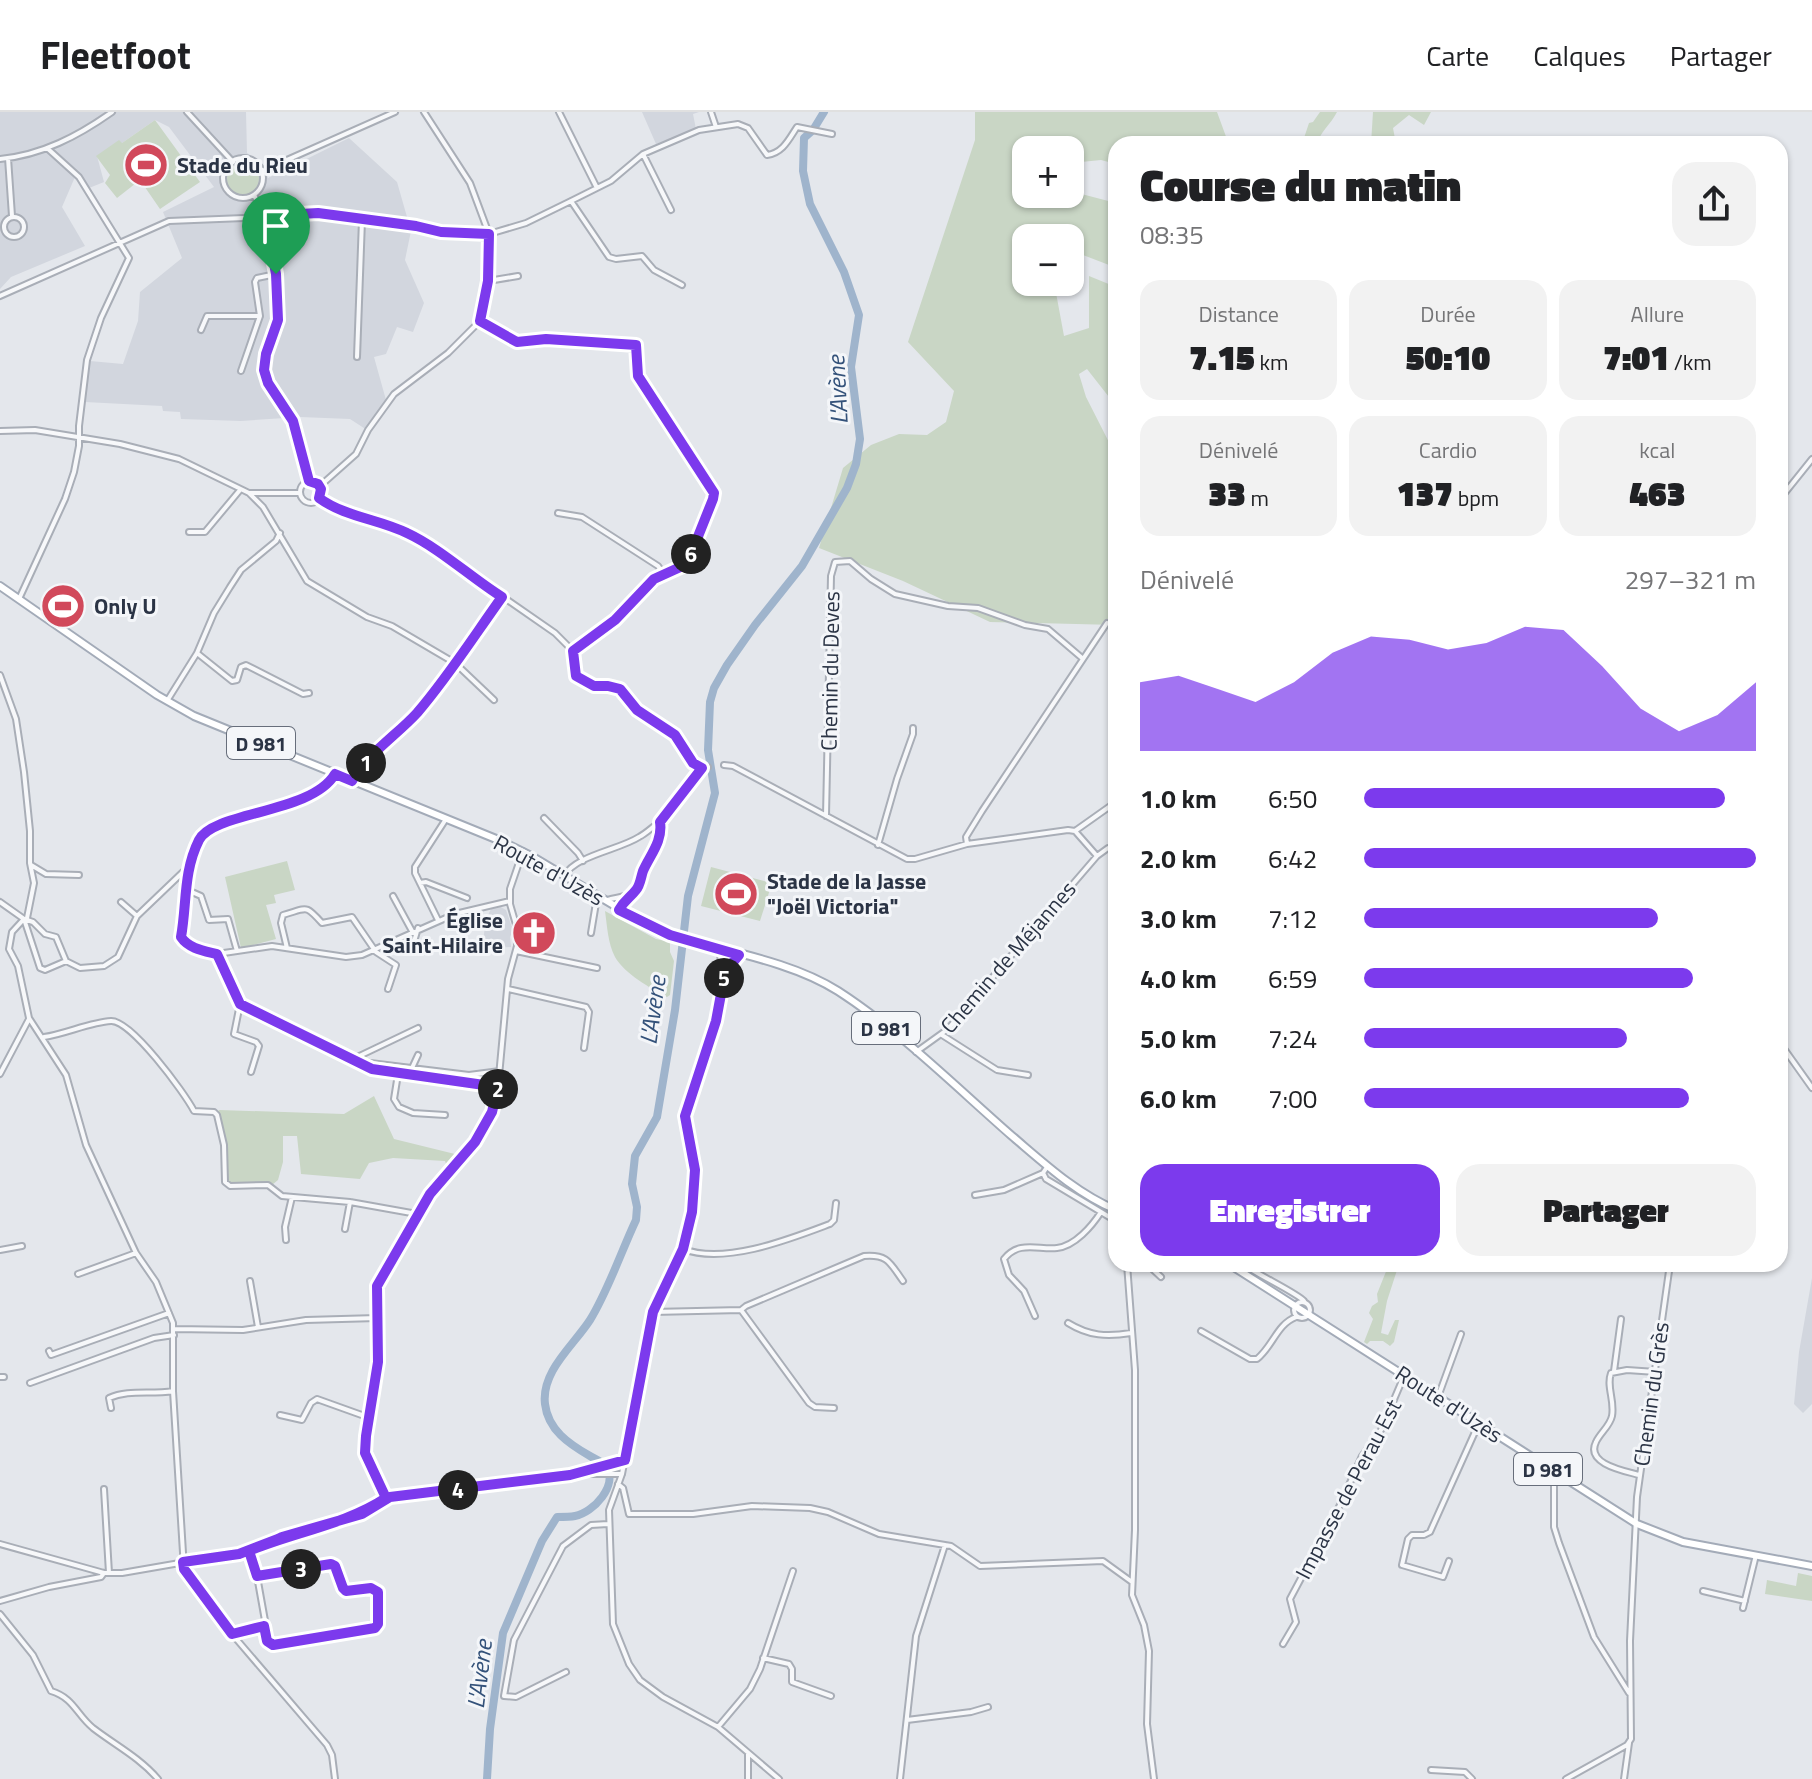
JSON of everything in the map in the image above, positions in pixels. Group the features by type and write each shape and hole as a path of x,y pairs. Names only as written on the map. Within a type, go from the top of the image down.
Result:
{"main road":[{"name":"Route d'Uzès","path":"0,586 167,701 194,716 523,851 619,910 670,935 805,974 835,989 916,1053 1045,1170 1108,1206"},
{"name":"Route d'Uzès","path":"1242,1272 1637,1524 1683,1542 1812,1566"}],"street":[{"path":"0,159 47,148 74,136 112,112"},
{"path":"187,112 233,162"},
{"path":"262,171 395,112"},
{"path":"319,498 320,486 356,454 368,430 394,394 451,351 480,321 488,281 489,234 470,183 424,112"},
{"path":"559,112 597,188"},
{"path":"711,112 716,127"},
{"path":"265,216 318,213 441,232 489,234 526,223 571,201 611,181 643,154 699,130 738,124 748,128 767,155 775,154 785,146 797,127 832,134"},
{"path":"19,599 65,499 74,472 87,360 101,318 129,258 79,177 47,148"},
{"path":"643,154 671,210"},
{"path":"8,158 13,217"},
{"path":"247,159 256,163 262,171 262,184 254,195 236,197 227,189 225,171 233,162 247,159"},
{"path":"254,195 265,216 276,274 278,320 264,370 268,383 293,421 309,481"},
{"path":"571,201 609,257 642,256 654,270 682,285"},
{"path":"13,217 21,220 23,226 19,235 13,236 7,234 4,227 7,220 13,217"},
{"path":"0,296 169,221 244,218"},
{"path":"357,357 362,220"},
{"path":"241,371 260,316 255,282 257,278 276,274"},
{"path":"488,281 518,276"},
{"path":"201,330 207,316 260,316"},
{"path":"480,321 517,342 546,339 636,345 638,376 714,493 687,564 663,573 615,620 573,651"},
{"path":"0,431 35,430 79,436 164,454 249,493 300,493"},
{"path":"1788,489 1812,459"},
{"path":"309,481 320,486"},
{"path":"309,481 301,486 300,493 306,501 313,502 319,498"},
{"path":"189,532 205,532 240,490"},
{"path":"249,493 263,507 307,581 367,617 392,626 455,663 494,700"},
{"path":"319,498 343,512 415,536 555,633 573,651 579,679 594,686 620,689 637,710 675,735 693,763 702,768 708,767"},
{"path":"558,513 582,517 658,566 663,573"},
{"path":"167,701 197,653 214,613 241,570 276,541 280,533"},
{"name":"Chemin du Deves","path":"826,816 831,576 835,562 850,561 895,594 948,606 978,608 1025,625 1048,629 1082,658"},
{"path":"352,781 423,705 502,597"},
{"path":"967,844 966,837 982,811 1107,623"},
{"path":"197,653 232,681 237,680 241,667 246,665 303,694 309,693"},
{"path":"0,675 20,734 34,883 25,919 12,932 9,949 18,966 29,1018 44,1037 68,1079 83,1138 136,1253 156,1282 170,1313 174,1329 173,1391 184,1569 232,1634 327,1745 332,1755 335,1779"},
{"path":"878,845 913,728"},
{"path":"724,765 733,766 911,860 967,844 1068,830 1075,831 1097,856 1108,848"},
{"path":"564,876 567,870 639,838 660,822 702,768"},
{"path":"335,774 329,783 283,806 211,829 199,840 185,889 181,937 184,942 196,949 217,954 265,947 346,957 362,955 438,920 510,901"},
{"path":"1075,831 1108,808"},
{"path":"544,818 583,862"},
{"path":"438,920 415,867 446,819"},
{"path":"605,901 626,896 637,889 653,854 661,829 660,822"},
{"path":"386,1498 365,1453 378,1362 377,1286 417,1214 475,1142 492,1112 518,934 510,889 523,851"},
{"name":"Chemin de Méjannes","path":"916,1053 942,1035 1097,856"},
{"path":"30,863 46,874 79,875"},
{"path":"0,902 45,934 56,937 66,961 80,968 104,966 122,951 137,916 183,872 189,870"},
{"path":"420,883 426,882 467,898"},
{"path":"185,889 201,896 209,920 228,919 237,951"},
{"path":"393,896 412,931"},
{"path":"619,910 626,896"},
{"path":"591,933 597,897"},
{"path":"121,902 137,916"},
{"path":"287,948 281,923 283,915 307,909 314,911 322,923 348,917 355,919 374,950 396,965 388,989"},
{"path":"25,919 40,968 45,970 66,961"},
{"path":"413,945 418,928"},
{"path":"719,950 724,978"},
{"path":"516,951 597,968"},
{"path":"217,954 240,1004 234,1034 259,1046 251,1072"},
{"path":"739,955 724,978 710,1042 685,1116 695,1182 683,1249 653,1312 625,1460 609,1510 608,1524 613,1624 635,1674 656,1693 718,1727 779,1779"},
{"path":"508,989 586,1007 589,1012 584,1048"},
{"path":"240,1004 372,1069 498,1087"},
{"path":"0,1074 29,1018"},
{"path":"44,1037 106,1022 123,1025 174,1079 194,1111 214,1112 217,1115 224,1145 225,1182 230,1186 268,1185 282,1196 350,1202 417,1214"},
{"path":"353,1059 418,1028"},
{"path":"942,1035 997,1070 1028,1075"},
{"path":"1788,1054 1812,1088"},
{"path":"412,1068 418,1055"},
{"path":"360,1062 469,1075 500,1071"},
{"path":"398,1074 394,1099 399,1107 413,1113 445,1115"},
{"path":"975,1195 1004,1190 1045,1170 1054,1184 1108,1216"},
{"path":"286,1240 285,1227 292,1197"},
{"path":"345,1229 350,1202"},
{"path":"683,1249 693,1252 751,1251 830,1224 834,1220 836,1203"},
{"path":"1035,1316 1024,1291 1009,1275 1004,1259 1020,1248 1058,1248 1067,1244 1093,1225 1101,1212"},
{"path":"0,1250 22,1246"},
{"path":"78,1274 136,1253"},
{"path":"653,1312 741,1310 864,1256 879,1255 888,1260 903,1281"},
{"path":"1127,1272 1135,1370 1132,1595 1144,1625 1149,1651 1147,1724 1154,1779"},
{"path":"1156,1272 1161,1277"},
{"path":"1201,1331 1250,1359 1257,1359 1265,1353 1283,1324 1308,1314 1310,1306 1300,1296 1256,1272"},
{"name":"Chemin du Grès","path":"1624,1779 1632,1720 1630,1641 1639,1475 1669,1272"},
{"path":"250,1281 258,1327"},
{"path":"1296,1317 1296,1306 1304,1301"},
{"path":"741,1310 809,1403 815,1407 834,1408"},
{"path":"49,1351 51,1355 170,1313"},
{"path":"174,1329 243,1330 306,1320 377,1318"},
{"path":"1621,1319 1614,1371 1608,1382 1612,1399 1611,1420 1594,1444 1594,1451 1597,1458 1614,1468 1639,1475"},
{"path":"1068,1323 1083,1332 1097,1335 1131,1333"},
{"path":"1438,1397 1461,1334"},
{"path":"30,1383 154,1338 174,1335"},
{"path":"1614,1371 1656,1372"},
{"name":"Impasse de Perau Est","path":"1283,1644 1296,1622 1290,1599 1362,1456 1381,1430 1404,1375"},
{"path":"111,1408 109,1398 125,1391 152,1395 173,1391"},
{"path":"280,1415 302,1420 311,1403 317,1399 370,1418"},
{"path":"1449,1561 1446,1576 1438,1578 1404,1567 1402,1562 1412,1535 1430,1532 1479,1423"},
{"path":"600,1471 625,1460"},
{"path":"0,1544 106,1573 249,1551 282,1537 362,1514 386,1498 600,1471 622,1474"},
{"path":"1554,1473 1554,1527 1559,1543 1594,1637 1630,1694"},
{"path":"618,1484 623,1488 629,1514 693,1514 763,1506 810,1508 828,1512 879,1534 951,1546 980,1566 1103,1561 1132,1582"},
{"path":"104,1489 106,1573"},
{"path":"566,1672 516,1697 504,1696 514,1640 563,1546 591,1525 608,1524"},
{"path":"900,1779 916,1636 945,1545"},
{"path":"249,1551 257,1576 267,1641 273,1645 375,1628 378,1624 378,1592 371,1588 346,1591 338,1568 331,1564 257,1576"},
{"path":"1743,1608 1756,1555"},
{"path":"718,1727 743,1700 763,1658 793,1571"},
{"path":"0,1601 101,1577 106,1573"},
{"path":"1703,1591 1745,1601"},
{"path":"0,1614 33,1655 46,1686 51,1691 62,1693 96,1730 132,1754 158,1779"},
{"path":"232,1634 264,1626"},
{"path":"763,1658 789,1664 792,1682 831,1696"},
{"path":"907,1720 988,1707"},
{"path":"1566,1779 1629,1743"},
{"path":"748,1754 748,1779"},
{"path":"1431,1770 1465,1772 1472,1779"}],"shaded area":[{"path":"0,112 246,112 247,153 263,164 268,178 349,138 397,182 411,231 405,260 424,303 413,332 397,327 386,354 374,357 386,400 367,430 350,419 181,419 180,412 163,411 162,406 85,402 90,361 123,364 138,321 140,292 182,258 163,212 214,187 169,127 155,120 97,156 104,182 89,188 75,177 62,207 85,246 11,277 0,289"},
{"path":"642,112 699,112 693,114 696,129 656,144"},
{"path":"499,906 506,910 513,930 511,947 482,949 486,919 491,909"},
{"path":"1812,1278 1812,1404 1803,1413 1794,1404 1799,1352"}],"green space":[{"path":"975,112 1217,112 1226,136 1108,136 1108,162 1084,162 1084,136 1012,136 1012,208 1084,208 1084,195 1108,201 1108,265 1084,255 1084,224 1012,224 1012,296 1057,296 1064,336 1089,328 1089,276 1108,284 1108,396 1087,369 1079,374 1086,397 1108,440 1108,625 990,622 903,581 819,548 843,468 871,445 899,434 927,435 946,422 954,391 908,342 975,140"},
{"path":"1320,112 1337,112 1321,136 1305,136 1309,123"},
{"path":"1373,112 1431,112 1424,125 1409,115 1393,128 1394,136 1372,136"},
{"name":"Stade du Rieu","path":"155,120 200,182 160,209 140,180 117,198 105,183 110,175 96,156 119,140 122,143"},
{"path":"243,163 254,168 259,179 254,190 243,195 232,190 227,179 232,168"},
{"path":"287,861 295,890 274,895 276,903 266,905 276,939 241,948 225,877"},
{"name":"Stade de la Jasse \"Joël Victoria\"","path":"711,867 772,883 760,921 701,906"},
{"path":"605,911 656,939 670,942 674,961 670,995 667,997 646,985 619,963 611,946"},
{"path":"374,1096 394,1139 459,1155 448,1169 445,1161 393,1158 369,1163 360,1179 301,1174 297,1136 283,1136 283,1162 278,1180 272,1185 233,1184 227,1180 223,1127 216,1114 219,1110 344,1114"},
{"path":"1386,1272 1396,1272 1381,1333 1388,1335 1395,1320 1399,1320 1394,1342 1390,1346 1383,1341 1364,1342 1373,1319 1369,1313 1378,1302 1377,1294"},
{"path":"1798,1573 1812,1576 1812,1601 1765,1594 1767,1580 1796,1586"}],"waterway":[{"name":"L'Avène","path":"487,1779 490,1729 503,1633 542,1541 557,1517 575,1516 589,1510 602,1497 609,1481 606,1466 555,1429 547,1413 545,1392 553,1370 597,1309 636,1220 637,1207 632,1184 635,1156 657,1117 675,1010 688,896 715,793 708,750 710,702 727,665 802,566 847,488 856,464 860,439 851,367 859,315 844,272 810,204 803,171 804,138 824,112"}],"place":[{"name":"Stade du Rieu","path":"146,165"},
{"name":"Only U","path":"63,606"},
{"name":"Stade de la Jasse \"Joël Victoria\"","path":"736,894"},
{"name":"Église Saint-Hilaire","path":"534,933"}],"route":[{"path":"276,274 265,216 318,213 441,232 489,234 488,281 480,321 517,342 546,339 636,345 638,376 714,493 713,499 687,564 654,579 615,620 573,651 576,676 587,684 620,689 637,710 675,735 693,763 702,768 660,822 661,829 653,854 637,889 626,896 619,910 670,935 739,955 724,978 707,1053 688,1104 685,1122 695,1170 692,1212 683,1249 653,1312 625,1460 599,1469 526,1482 390,1497 362,1514 282,1537 278,1539 249,1551 183,1562 184,1569 232,1634 264,1626 267,1641 273,1645 375,1628 378,1624 378,1592 371,1588 346,1591 335,1566 331,1564 257,1576 249,1551 282,1537 362,1514 386,1498 365,1453 378,1362 377,1286 430,1194 475,1142 492,1112 498,1087 372,1069 240,1004 217,954 196,949 181,937 184,892 199,840 211,829 283,806 329,783 335,774 352,781 433,694 502,597 415,536 343,512 319,498 321,489 315,482 309,481 293,421 268,383 264,370 278,320 276,274"}]}
